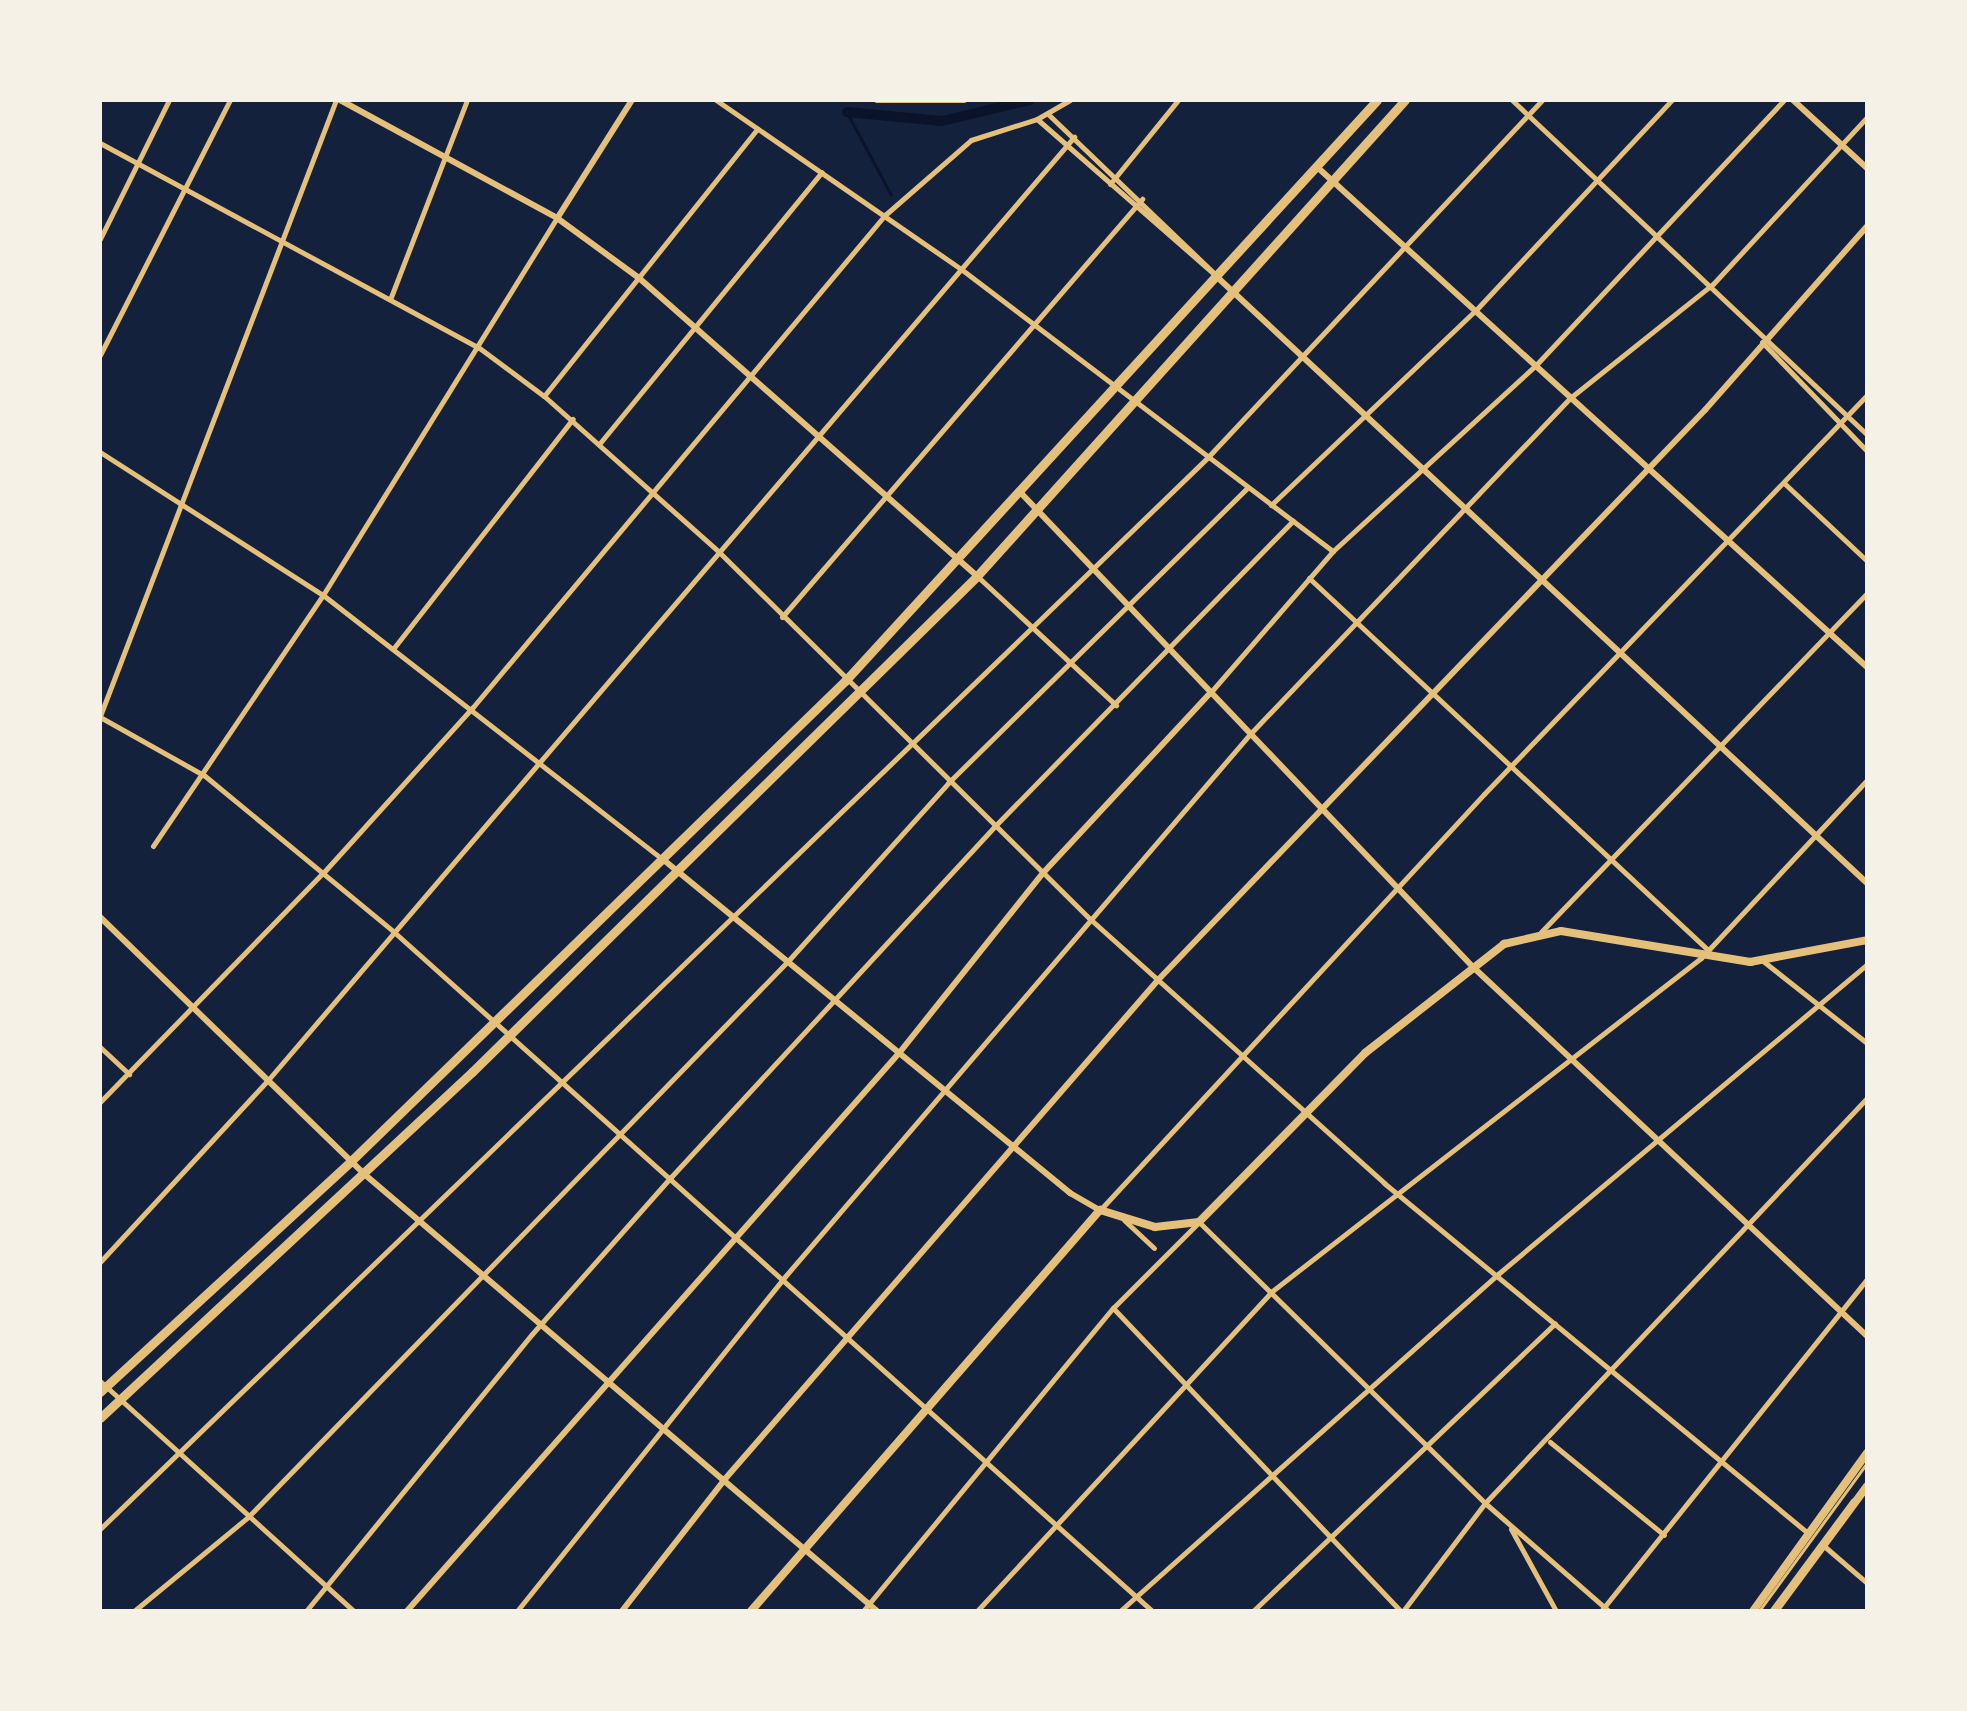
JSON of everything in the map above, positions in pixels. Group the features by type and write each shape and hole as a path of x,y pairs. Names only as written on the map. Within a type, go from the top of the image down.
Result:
{"highway":[{"path":"100,1418 509,1036 977,576 1405,100"},
{"path":"102,1387 350,1161 845,682 960,560 1370,102"}],"main road":[{"path":"751,1611 1100,1210 1124,1220 1170,1228 1199,1222 1365,1053 1504,944 1541,932 1580,933 1700,958 1763,961 1867,940"},
{"path":"1756,1611 1867,1453"},
{"path":"1772,1611 1867,1483"}],"street":[{"path":"100,239 169,100"},
{"path":"100,355 230,100"},
{"path":"1116,705 960,560 639,278 557,218 338,100 180,499 100,717 205,776 394,932 1152,1611"},
{"path":"391,297 466,100"},
{"path":"153,846 205,776 323,595 632,100"},
{"path":"716,100 961,269 1332,551"},
{"path":"882,100 964,100"},
{"path":"100,1102 323,873 473,707 885,216 970,140 1037,119 1070,100"},
{"path":"1110,184 1178,100"},
{"path":"1512,100 1595,180 1714,284 1867,451"},
{"path":"100,1529 416,1219 735,918 1208,457 1408,250 1542,100"},
{"path":"1271,504 1475,311 1672,100"},
{"path":"407,1611 900,1052 1043,873 1210,693 1332,551 1535,366 1784,100"},
{"path":"1793,100 1867,168"},
{"path":"1048,113 1142,198 1300,359 1867,883"},
{"path":"517,1611 782,1280 1088,918 1250,734 1460,507 1570,398 1714,284 1867,117"},
{"path":"1037,119 1215,275"},
{"path":"544,396 757,129"},
{"path":"100,1262 268,1080 1074,137"},
{"path":"100,143 478,346 573,419 719,552 845,682 1088,918 1396,1192 1809,1534"},
{"path":"1316,166 1867,667"},
{"path":"600,443 822,172"},
{"path":"782,617 1142,198"},
{"path":"622,1611 726,1479 1158,980 1648,468 1867,226"},
{"path":"1764,340 1867,434"},
{"path":"100,452 180,499 323,595 473,707 1014,1145 1100,1210 1396,887 1867,395"},
{"path":"393,648 573,419"},
{"path":"1784,483 1867,561"},
{"path":"134,1611 248,1517 788,961 948,783 1073,665 1248,487"},
{"path":"1020,492 1210,693 1323,805 1473,967 1867,1336"},
{"path":"306,1611 541,1324 671,1177 994,827 1293,521"},
{"path":"1310,578 1510,766 1613,856 1708,950"},
{"path":"1541,932 1867,593"},
{"path":"977,1611 1272,1292 1567,1057 1700,958 1867,780"},
{"path":"100,917 350,1161 877,1611"},
{"path":"1763,961 1814,1006 1867,1043"},
{"path":"1120,1611 1498,1274 1867,964"},
{"path":"100,1048 129,1074"},
{"path":"1114,1308 1270,1478 1402,1611 1485,1503 1550,1441 1867,1098"},
{"path":"1124,1220 1154,1248"},
{"path":"863,1611 1114,1308 1199,1222 1425,1446 1605,1610 1867,1279"},
{"path":"1253,1611 1555,1324"},
{"path":"102,1387 354,1611"},
{"path":"1550,1441 1664,1535"},
{"path":"1507,1522 1556,1611"},
{"path":"1822,1544 1867,1583"}],"lane":[{"path":"1756,1611 1867,1463"},
{"path":"1772,1611 1867,1483"}],"waterway":[{"path":"847,112 942,121 1030,100"},
{"path":"847,112 891,194"}]}
